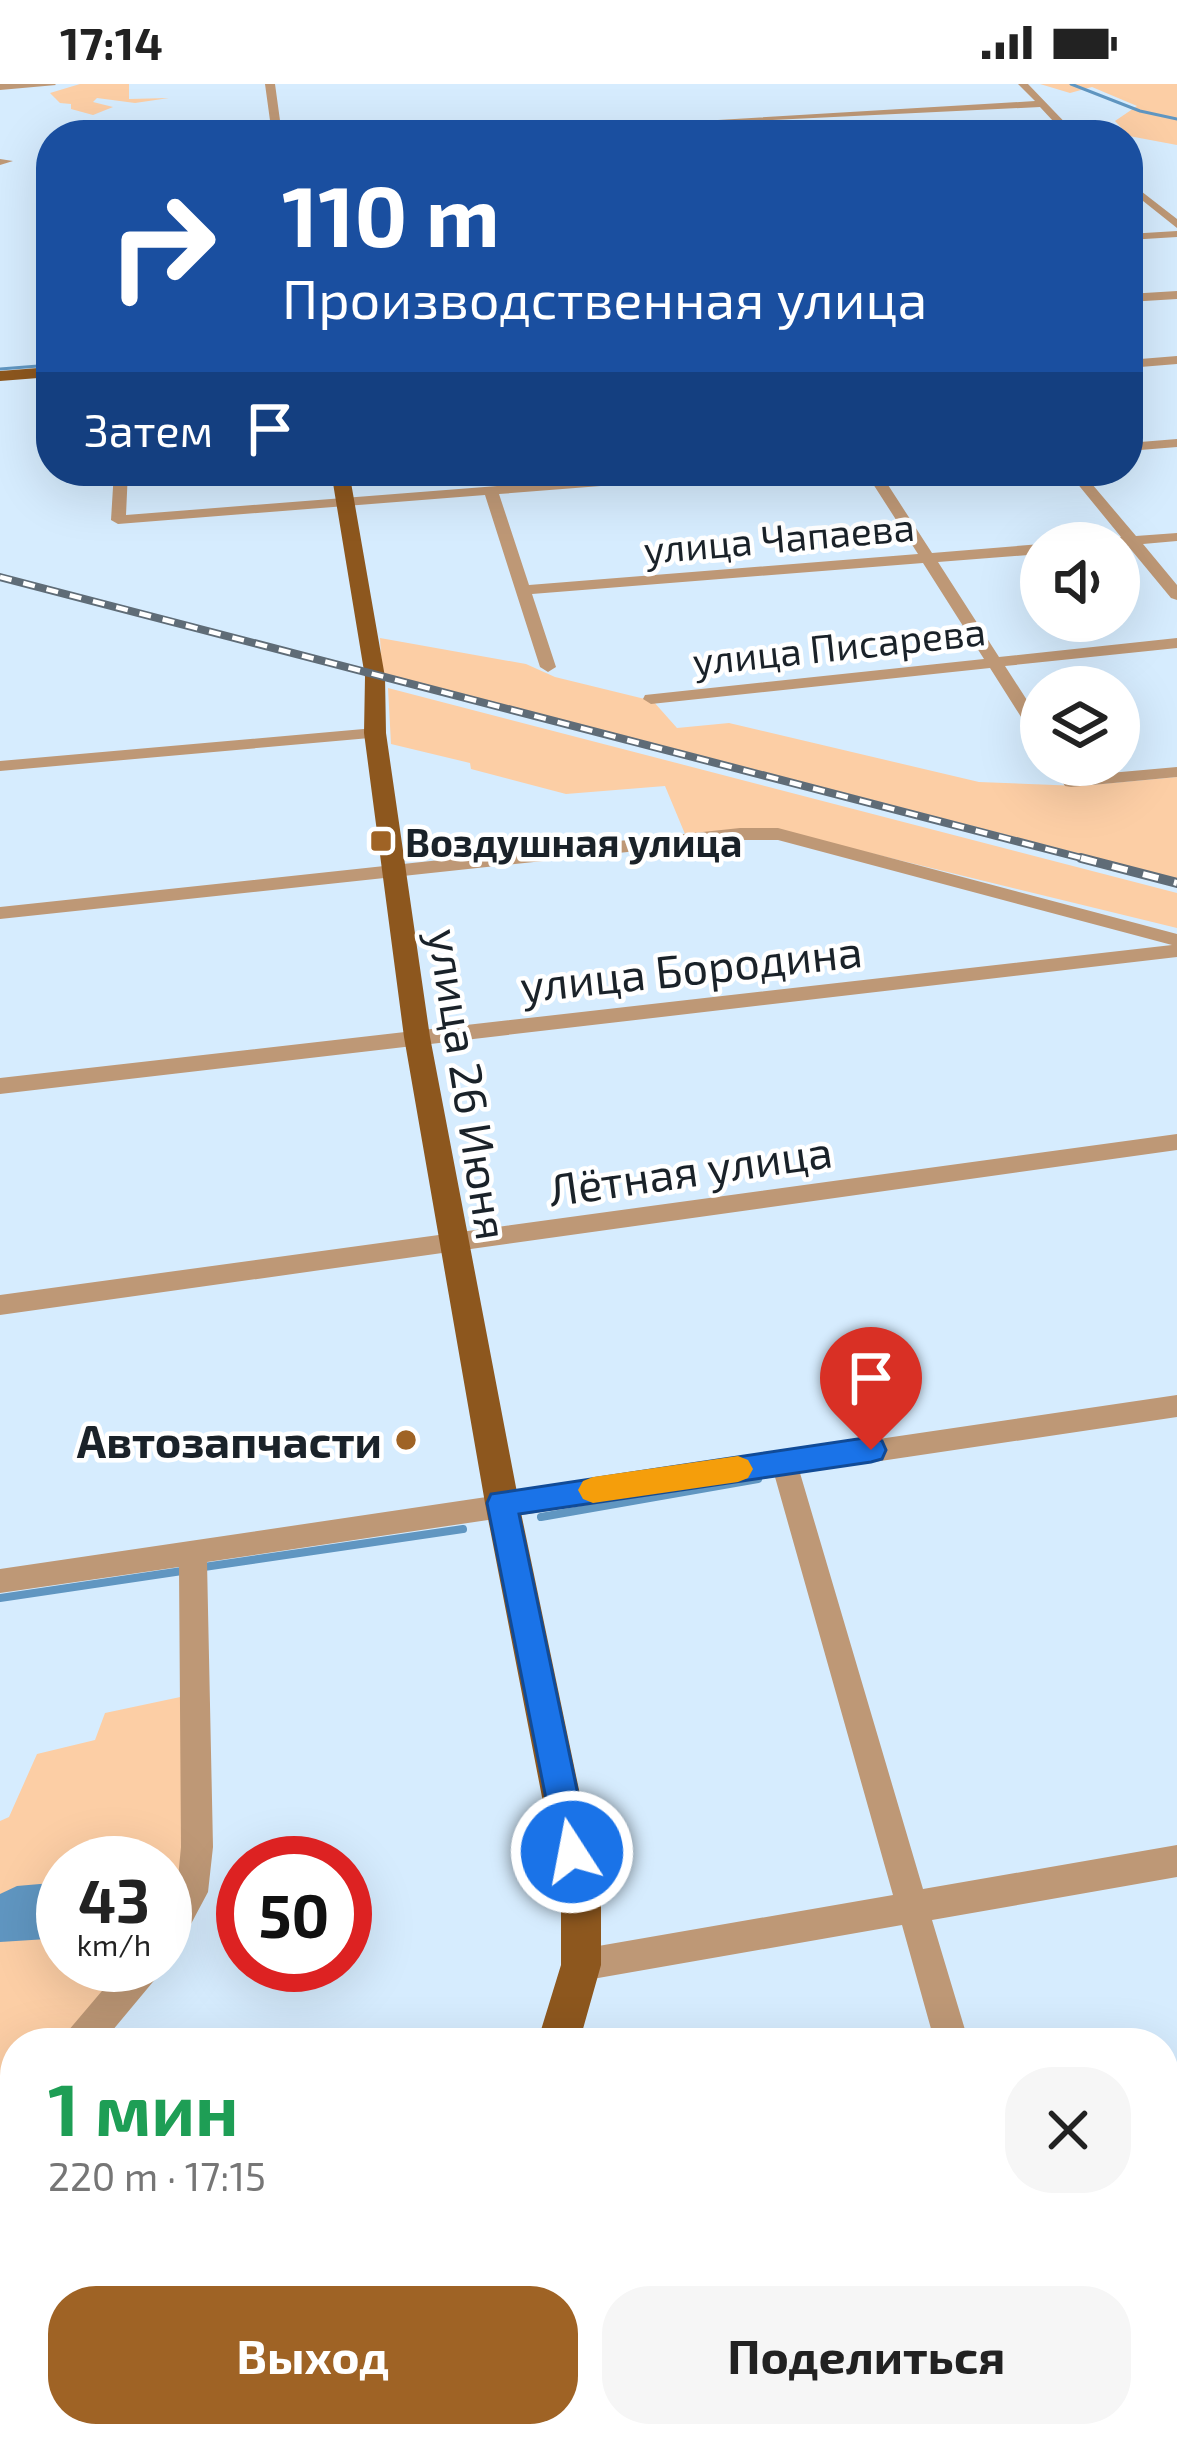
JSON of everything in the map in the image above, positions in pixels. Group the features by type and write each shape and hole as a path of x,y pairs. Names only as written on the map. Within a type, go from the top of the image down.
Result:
{"main road":[{"path":"0,376 36,373"},
{"name":"улица 26 Июня","path":"343,486 375,677 375,734 417,1037 580,1895 581,1965 562,2028"}],"street":[{"path":"270,84 276,120"},
{"path":"1023,84 1057,120"},
{"path":"0,87 50,85"},
{"path":"760,120 1040,104"},
{"path":"1143,199 1177,230"},
{"path":"1143,235 1177,230"},
{"path":"1143,297 1177,295"},
{"path":"1143,363 1177,360"},
{"path":"1143,446 1177,443"},
{"path":"120,486 118,520 554,486"},
{"path":"881,486 1020,702"},
{"path":"1087,486 1117,522"},
{"path":"491,491 548,667"},
{"path":"1140,540 1177,537"},
{"path":"1140,550 1177,595"},
{"name":"улица Чапаева","path":"522,590 1020,551"},
{"name":"улица Писарева","path":"651,699 1177,643"},
{"path":"0,766 375,734"},
{"path":"1140,772 1177,772"},
{"path":"0,913 740,834 778,834 1176,942"},
{"name":"улица Бородина","path":"0,1086 1176,942"},
{"name":"Лётная улица","path":"0,1305 1177,1142"},
{"path":"0,1581 1177,1406"},
{"path":"784,1463 948,2028"},
{"path":"192,1892 196,1847 194,1554"},
{"path":"581,1965 1177,1861"},
{"path":"92,2028 122,1992"}],"shaded area":[{"path":"80,84 129,84 129,99 169,98 135,103 97,98 93,102 113,107 93,115 71,109 71,104 60,103 50,93"},
{"path":"1040,84 1177,84 1177,145 1143,139 1143,120 1116,120 1137,106 1092,87 1070,93"},
{"path":"380,638 526,664 555,677 653,701 677,728 729,723 979,782 1140,786 1140,780 1177,777 1177,879 382,673"},
{"path":"388,688 1177,893 1177,928 772,829 685,834 665,786 566,794 471,769 470,763 391,744"},
{"path":"185,1696 188,1836 36,1836 36,1992 108,1992 79,2028 0,2028 0,1821 9,1817 37,1754 95,1740 105,1713"}],"water":[{"path":"36,1884 36,1940 0,1942 0,1894"}],"waterway":[{"path":"1071,84 1140,111 1177,119"},
{"path":"0,369 36,366"},
{"path":"541,1517 758,1479"},
{"path":"204,1567 463,1529"},
{"path":"0,1598 182,1571"}],"railway":[{"path":"0,577 1093,861"},
{"path":"1081,858 1177,883"}],"slow traffic":[{"path":"593,1490 738,1469"}],"place":[{"name":"Воздушная улица","path":"381,841"},
{"name":"Автозапчасти","path":"406,1440"}],"route":[{"path":"572,1852 502,1503 871,1450"}]}
